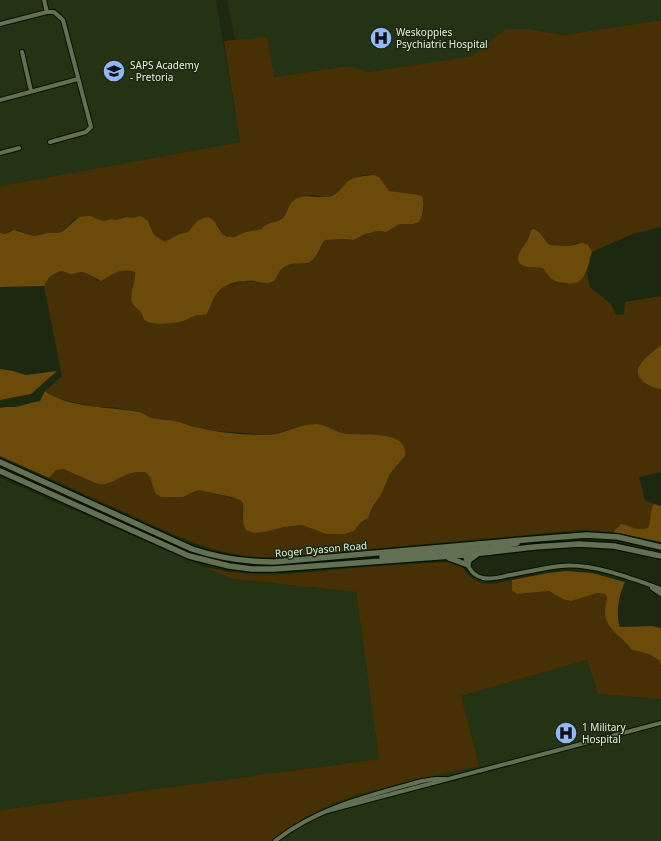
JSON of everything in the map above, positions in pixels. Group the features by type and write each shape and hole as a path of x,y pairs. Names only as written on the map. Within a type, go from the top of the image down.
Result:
{"main road":[{"name":"Roger Dyason Road","path":"0,462 192,549 224,558 253,562 274,562 535,539 587,536 618,537 661,547"},
{"name":"Roger Dyason Road","path":"0,471 112,522 202,560 252,569 274,569 446,557 464,553 482,553 534,547 580,544 598,544 626,548 661,556"},
{"path":"112,522 115,515"},
{"path":"351,556 382,557 464,553 507,546 535,539"},
{"path":"446,557 468,565 471,558 482,553"}],"street":[{"path":"44,0 47,12"},
{"path":"0,24 47,12 54,12 63,20 91,127 86,132 50,142"},
{"path":"22,52 31,91"},
{"path":"0,100 78,79"},
{"path":"0,153 18,148"},
{"path":"464,553 468,565 475,575 486,579 571,565 598,569 661,589"},
{"path":"647,584 661,594"},
{"path":"275,841 300,823 345,803 422,781 439,779 448,780 661,723"}],"shaded area":[{"name":"SAPS Academy - Pretoria","path":"0,0 216,0 240,142 0,186"},
{"name":"Weskoppies Psychiatric Hospital","path":"227,0 661,0 661,20 564,35 529,29 505,29 474,56 368,72 348,66 273,77 267,37 235,40"},
{"path":"661,20 661,227 633,234 592,252 577,243 568,246 549,245 540,233 531,230 528,239 518,255 531,267 543,268 553,280 562,283 574,281 586,274 586,268 590,287 611,304 616,315 624,314 625,302 661,296 661,345 640,365 639,375 661,389 661,472 639,477 645,501 654,504 648,528 637,529 626,526 618,526 613,532 582,530 284,557 244,556 227,553 193,543 49,478 56,470 63,469 98,484 106,484 131,473 145,472 150,477 155,493 183,497 198,490 240,500 243,503 242,517 264,532 302,525 326,534 345,534 354,531 371,513 373,506 381,495 390,474 404,458 405,452 356,435 343,433 317,424 268,435 217,431 178,422 149,418 141,412 111,407 96,407 57,398 45,391 62,376 44,286 51,276 62,271 70,273 86,273 98,281 111,274 125,271 135,272 133,305 141,312 143,318 182,321 209,311 216,294 225,286 243,281 263,283 276,279 279,273 290,264 308,264 312,261 325,240 354,240 365,234 378,231 386,232 400,224 416,224 423,214 424,206 413,194 389,191 377,176 367,175 352,179 338,192 330,196 312,195 296,199 291,203 284,216 279,220 264,226 261,229 245,232 231,238 222,233 217,224 197,221 188,232 179,234 165,242 154,235 150,224 140,216 104,221 94,217 75,218 63,231 34,236 18,230 9,231 5,234 0,233 0,186 240,142 224,41 267,37 274,77 348,66 368,72 473,56 505,29 529,29 564,35"},
{"path":"374,175 379,177 389,191 422,196 423,209 419,222 414,224 400,224 386,232 378,231 365,234 354,240 325,240 313,260 307,263 290,264 281,270 272,282 265,283 240,281 223,288 215,296 206,315 169,323 149,323 144,319 141,312 132,302 131,295 135,280 135,272 130,271 117,272 101,281 86,273 81,272 71,274 62,271 51,276 44,286 0,287 0,233 5,234 14,230 34,236 63,231 79,217 90,216 104,221 140,216 148,221 154,235 165,242 179,234 188,232 197,221 206,217 211,218 214,221 223,234 234,237 245,232 261,229 267,224 280,220 285,216 290,204 296,199 306,196 331,196 338,192 350,180"},
{"path":"534,229 540,233 549,245 568,246 583,243 588,245 592,252 585,275 582,279 578,282 572,283 554,281 543,268 526,267 520,263 518,260 519,253 528,239 531,230"},
{"path":"661,345 661,389 652,387 643,382 638,374 638,370 644,359"},
{"path":"0,369 26,375 57,371 31,394 0,400"},
{"path":"45,391 54,397 77,404 139,412 152,418 176,421 208,430 250,435 272,435 310,424 316,424 342,433 392,437 399,441 404,447 405,456 390,474 381,495 373,506 368,518 360,523 354,531 345,534 326,534 302,525 254,533 246,530 244,527 243,503 240,500 231,497 198,490 183,497 161,497 155,493 150,477 145,472 131,473 106,484 98,484 63,469 56,470 49,478 0,456 0,408 18,407 40,401"},
{"path":"0,478 232,579 356,592 379,759 0,810"},
{"path":"654,504 661,506 661,542 613,532 621,524 636,529 648,528"},
{"path":"453,562 457,563 470,576 480,582 490,584 512,580 512,583 525,594 545,591 554,593 563,599 597,593 605,594 607,597 605,616 610,627 632,650 649,654 659,660 661,666 661,699 598,694 587,660 461,696 479,766 418,779 359,794 329,805 291,826 272,841 0,841 0,810 379,759 356,592 232,579 202,566 238,573 288,574"},
{"path":"566,571 592,573 625,582 618,604 620,627 652,626 661,628 661,666 659,660 649,654 632,650 610,627 605,616 607,597 605,594 597,593 571,601 563,599 549,591 517,594 512,590 512,580"},
{"name":"1 Military Hospital","path":"587,660 598,694 661,699 661,841 272,841 291,826 329,805 359,794 418,779 461,696"}],"place":[{"name":"Weskoppies Psychiatric Hospital","path":"381,38"},
{"name":"SAPS Academy - Pretoria","path":"114,71"},
{"name":"1 Military Hospital","path":"566,733"}]}
